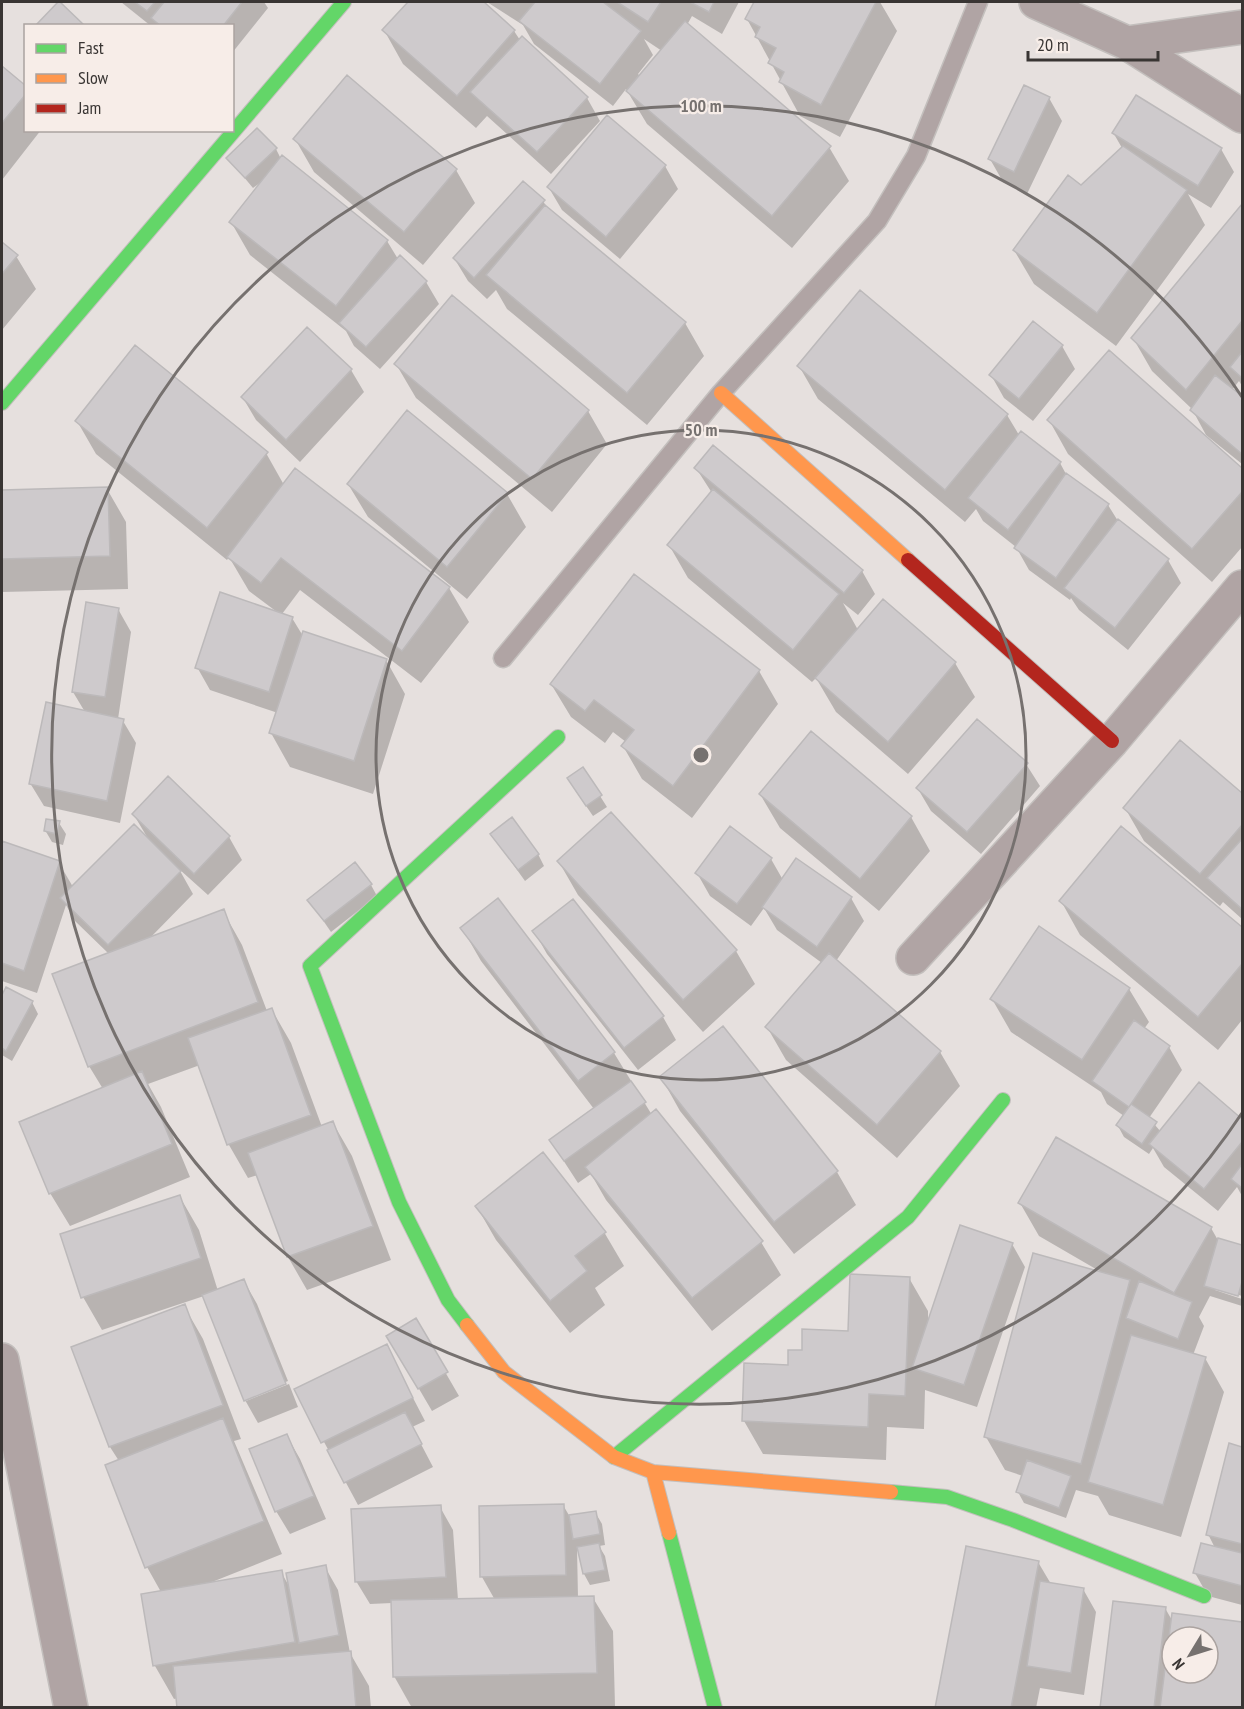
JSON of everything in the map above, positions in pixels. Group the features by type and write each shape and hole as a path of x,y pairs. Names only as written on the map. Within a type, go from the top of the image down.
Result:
{"street":[{"path":"234,131 344,2"},
{"path":"1036,2 1127,43 1242,116"},
{"path":"1127,43 1242,27"},
{"path":"2,403 233,132"},
{"path":"722,393 1112,741"},
{"path":"914,958 1112,741 1242,587"},
{"path":"558,737 310,966 399,1202 448,1300 504,1372 614,1457 653,1472 867,1488 947,1497 1013,1520 1204,1596"},
{"path":"614,1457 908,1217 1003,1100"},
{"path":"2,1360 71,1707"},
{"path":"653,1472 715,1707"}],"lane":[{"path":"503,658 722,393 877,221 916,156 978,2"}],"building":[{"path":"60,2 83,24 37,24"},
{"path":"135,2 155,2 147,11"},
{"path":"164,2 242,2 225,24 158,24 151,18"},
{"path":"408,2 484,2 515,30 457,96 382,30"},
{"path":"535,2 603,2 641,31 600,84 519,21"},
{"path":"617,2 661,2 648,22"},
{"path":"690,2 714,2 709,12"},
{"path":"754,2 876,2 821,105 779,82 784,72 768,63 776,48 755,37 760,27 745,19"},
{"path":"685,21 831,146 772,216 626,91"},
{"path":"522,36 588,97 537,152 470,92"},
{"path":"2,66 24,84 24,96 2,123"},
{"path":"347,75 457,169 404,232 293,139"},
{"path":"1024,85 1050,97 1014,172 988,159"},
{"path":"1136,95 1222,148 1198,186 1112,133"},
{"path":"607,115 666,165 606,237 547,187"},
{"path":"257,128 277,148 245,178 226,158"},
{"path":"1123,146 1187,190 1097,313 1013,250 1068,175 1081,185"},
{"path":"282,155 388,240 336,306 229,222"},
{"path":"523,181 545,200 474,278 453,258"},
{"path":"1242,204 1242,321 1186,390 1131,338"},
{"path":"545,205 686,322 627,393 486,275"},
{"path":"2,242 18,255 2,274"},
{"path":"400,255 427,281 366,347 339,323"},
{"path":"860,290 1008,414 945,490 797,366"},
{"path":"452,295 589,410 532,479 394,364"},
{"path":"1033,321 1063,345 1019,399 989,375"},
{"path":"307,327 352,369 286,440 241,397"},
{"path":"135,345 268,452 207,528 75,421"},
{"path":"1109,350 1242,468 1242,492 1192,549 1047,420"},
{"path":"1242,352 1242,378 1230,367"},
{"path":"1215,375 1242,396 1242,454 1190,410"},
{"path":"407,410 508,493 447,567 347,484"},
{"path":"1021,431 1061,462 1008,530 968,498"},
{"path":"713,445 863,570 844,593 694,468"},
{"path":"295,468 450,587 402,651 281,558 261,583 227,557"},
{"path":"1066,473 1109,504 1056,578 1014,548"},
{"path":"108,487 110,556 2,559 2,490"},
{"path":"713,489 839,594 793,650 667,545"},
{"path":"1118,519 1169,559 1115,628 1064,588"},
{"path":"634,574 760,670 673,786 621,746 634,730 594,700 585,711 550,684"},
{"path":"220,592 293,617 269,692 195,668"},
{"path":"883,599 956,662 888,742 815,678"},
{"path":"86,602 119,608 105,697 72,692"},
{"path":"303,631 387,659 354,761 269,733"},
{"path":"46,702 124,719 107,801 29,784"},
{"path":"977,719 1028,763 967,832 916,788"},
{"path":"811,731 912,816 860,879 759,794"},
{"path":"1180,740 1242,793 1242,825 1200,874 1123,808"},
{"path":"583,767 602,795 586,806 567,778"},
{"path":"168,776 230,836 194,874 132,814"},
{"path":"611,812 737,950 683,1000 557,861"},
{"path":"512,817 539,854 518,870 490,834"},
{"path":"46,819 60,821 57,834 44,831"},
{"path":"134,824 181,871 108,945 60,898"},
{"path":"730,826 772,858 737,904 695,873"},
{"path":"1121,826 1242,927 1242,964 1198,1017 1059,901"},
{"path":"1242,839 1242,909 1207,878"},
{"path":"2,841 60,861 24,971 2,963"},
{"path":"796,858 852,897 817,947 762,907"},
{"path":"355,862 372,884 324,921 307,900"},
{"path":"498,898 615,1052 578,1081 460,928"},
{"path":"573,899 664,1016 624,1048 532,931"},
{"path":"224,909 258,1002 88,1067 52,974"},
{"path":"1039,926 1130,988 1082,1060 990,999"},
{"path":"829,953 941,1051 877,1125 765,1027"},
{"path":"6,987 33,1001 6,1051 2,1048 2,995"},
{"path":"272,1008 311,1115 227,1145 188,1038"},
{"path":"1134,1020 1170,1046 1129,1107 1092,1081"},
{"path":"723,1026 838,1171 774,1222 659,1077"},
{"path":"142,1071 172,1144 49,1194 19,1122"},
{"path":"631,1081 646,1102 564,1161 549,1140"},
{"path":"1199,1082 1242,1119 1242,1142 1204,1189 1149,1144"},
{"path":"1131,1104 1157,1122 1142,1144 1116,1125"},
{"path":"656,1109 763,1241 692,1298 585,1167"},
{"path":"333,1121 373,1226 287,1257 248,1153"},
{"path":"1056,1137 1212,1227 1174,1293 1018,1203"},
{"path":"543,1152 606,1232 575,1256 587,1271 550,1301 475,1206"},
{"path":"1242,1164 1242,1188 1231,1179"},
{"path":"180,1195 201,1258 81,1298 60,1234"},
{"path":"960,1225 1013,1243 964,1385 912,1368"},
{"path":"1218,1238 1242,1245 1242,1282 1238,1296 1204,1286"},
{"path":"1033,1253 1130,1280 1081,1464 984,1437"},
{"path":"850,1274 910,1277 905,1396 869,1394 868,1427 742,1421 744,1363 788,1365 788,1350 802,1350 802,1329 848,1331"},
{"path":"244,1279 286,1384 244,1401 202,1295"},
{"path":"1139,1281 1192,1302 1178,1339 1126,1318"},
{"path":"185,1304 223,1405 109,1447 71,1347"},
{"path":"416,1318 448,1372 418,1389 386,1336"},
{"path":"1131,1335 1206,1357 1163,1505 1088,1482"},
{"path":"387,1344 413,1398 321,1443 294,1389"},
{"path":"405,1412 422,1444 344,1483 327,1450"},
{"path":"223,1418 264,1521 145,1568 105,1465"},
{"path":"287,1434 314,1496 275,1512 249,1449"},
{"path":"1229,1443 1242,1447 1242,1544 1206,1535"},
{"path":"1027,1460 1071,1476 1059,1508 1016,1492"},
{"path":"564,1504 566,1575 480,1577 479,1506"},
{"path":"441,1505 446,1577 355,1582 351,1509"},
{"path":"596,1511 600,1534 573,1539 569,1515"},
{"path":"599,1543 605,1570 583,1574 577,1547"},
{"path":"1201,1543 1242,1553 1242,1586 1193,1573"},
{"path":"966,1546 1039,1561 1011,1708 935,1708"},
{"path":"326,1565 339,1635 299,1643 286,1573"},
{"path":"282,1570 295,1642 153,1666 141,1594"},
{"path":"1040,1581 1084,1588 1071,1673 1027,1666"},
{"path":"594,1596 597,1673 393,1677 391,1600"},
{"path":"1113,1601 1166,1607 1164,1625 1160,1625 1160,1658 1154,1708 1100,1708"},
{"path":"1172,1613 1242,1622 1242,1708 1160,1708 1163,1685 1220,1685 1220,1625 1170,1625"},
{"path":"351,1651 356,1708 177,1708 173,1666"}],"traffic: fast":[{"path":"234,131 344,2"},
{"path":"2,403 233,132"},
{"path":"467,1325 448,1300 399,1202 310,966 558,737"},
{"path":"614,1457 908,1217 1003,1100"},
{"path":"891,1492 947,1497 1013,1520 1204,1596"},
{"path":"669,1533 715,1708"}],"traffic: slow":[{"path":"721,393 908,560"},
{"path":"467,1325 504,1372 614,1457 653,1472 669,1533"},
{"path":"653,1472 891,1492"}],"traffic: jam":[{"path":"908,560 1112,741"}]}
